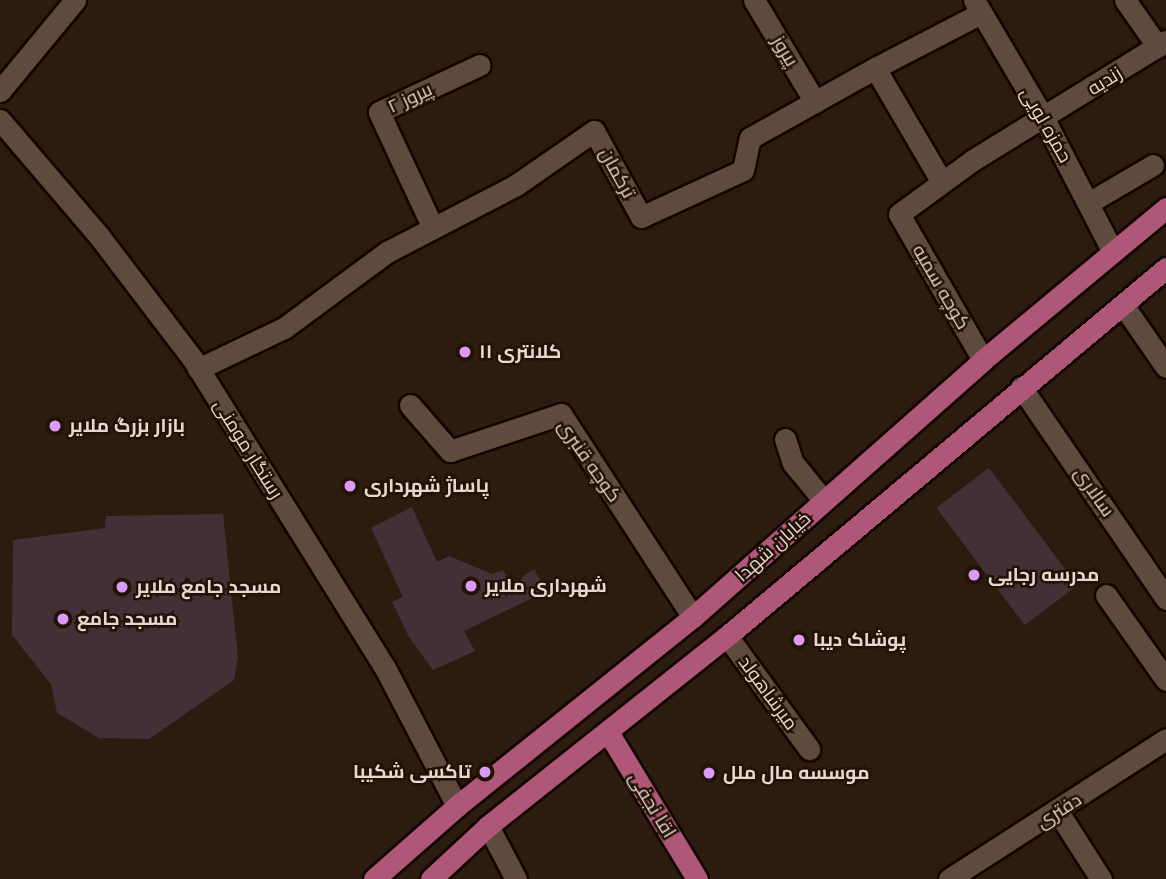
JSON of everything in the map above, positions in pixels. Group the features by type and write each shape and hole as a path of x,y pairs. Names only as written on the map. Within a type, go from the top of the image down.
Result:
{"main road":[{"name":"خیابان شهدا","path":"374,879 457,806 693,617 983,360 1166,208"},
{"name":"خیابان شهدا","path":"431,879 488,826 727,636 1166,268"},
{"name":"اقا نجفی","path":"608,732 697,879"}],"street":[{"path":"0,91 75,0"},
{"name":"پیروز","path":"754,0 815,102"},
{"path":"1125,0 1162,44"},
{"name":"ترکمان","path":"198,369 284,328 387,252 516,185 594,131 642,217 743,170 750,138 978,6"},
{"name":"حمزه لویی","path":"978,6 1090,202 1113,252"},
{"name":"زندیه","path":"899,214 942,182 1162,44"},
{"name":"پیروز ۲","path":"433,228 379,113 480,65"},
{"path":"875,68 942,182"},
{"name":"رستگار مومنی","path":"0,120 99,236 198,369 385,668 457,806"},
{"path":"1090,202 1153,165"},
{"name":"کوچه سمیه","path":"899,214 983,360"},
{"path":"1123,306 1166,367"},
{"name":"سالاری","path":"1021,387 1166,599"},
{"name":"کوچه قنبری","path":"410,405 450,451 561,414 693,617"},
{"path":"785,439 793,463 824,501"},
{"path":"1106,595 1166,681"},
{"name":"میرشاهولد","path":"727,636 809,749"},
{"name":"دفتری","path":"949,879 1058,812 1166,739"},
{"path":"1058,812 1101,879"},
{"path":"488,826 516,879"}],"building":[{"path":"989,468 1077,585 1025,625 936,508"},
{"name":"شهرداری ملایر","path":"412,507 437,562 449,556 492,574 503,570 512,584 534,569 547,591 464,631 475,651 433,670 409,637 392,602 403,597 371,528"},
{"name":"مسجد جامع","path":"223,514 238,657 234,680 149,739 99,738 57,713 51,684 12,635 13,540 105,528 106,516"}],"place":[{"name":"کلانتری ۱۱","path":"465,352"},
{"name":"بازار بزرگ ملایر","path":"55,426"},
{"name":"پاساژ شهرداری","path":"350,486"},
{"name":"مدرسه رجایی","path":"974,575"},
{"name":"شهرداری ملایر","path":"471,586"},
{"name":"مسجد جامع ملایر","path":"122,587"},
{"name":"مسجد جامع","path":"63,619"},
{"name":"پوشاک دیبا","path":"799,640"},
{"name":"تاکسی شکیبا","path":"485,772"},
{"name":"موسسه مال ملل","path":"709,773"}]}
